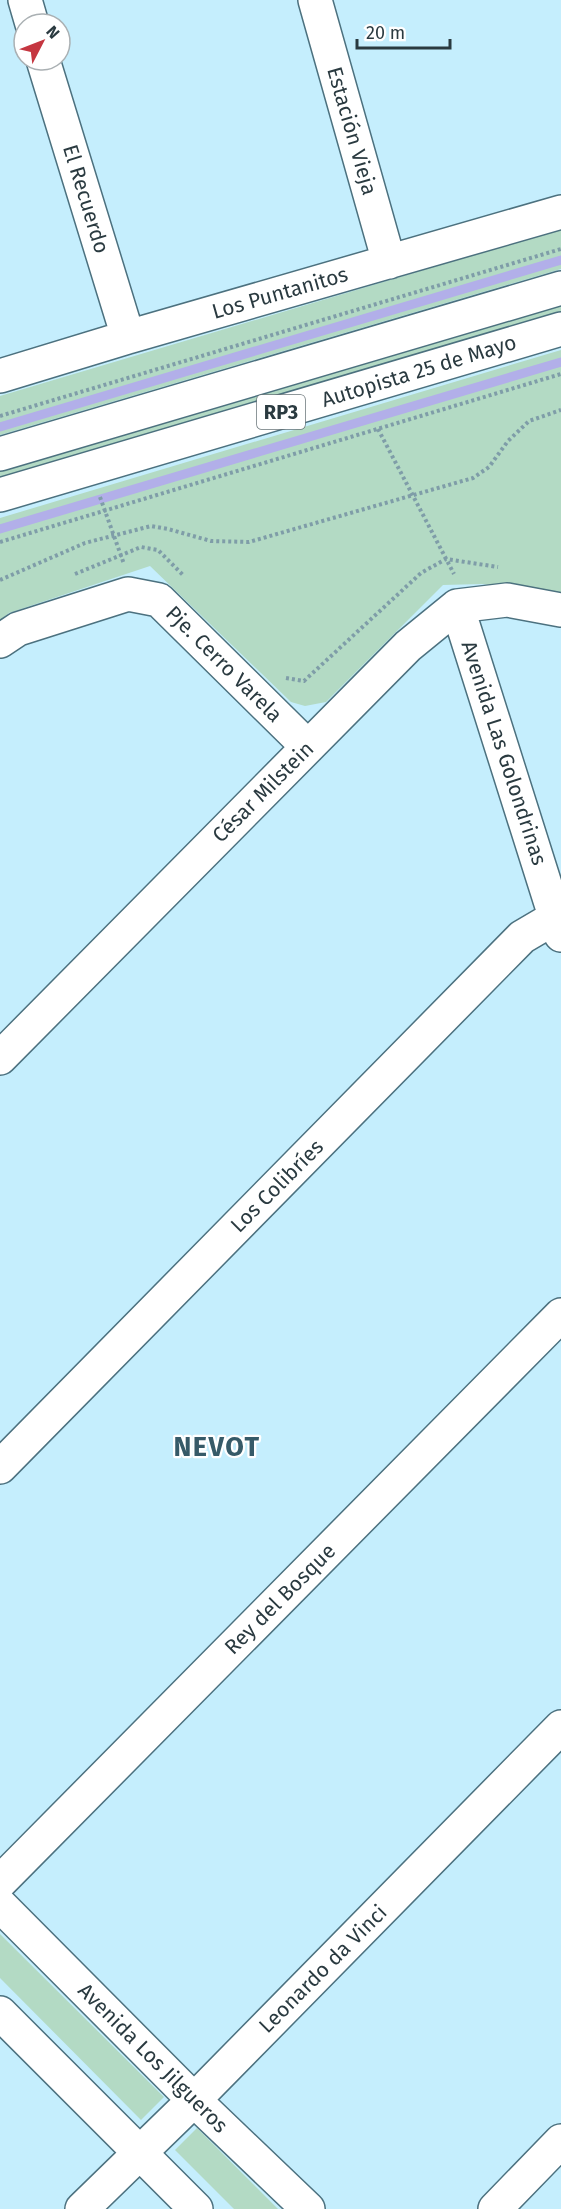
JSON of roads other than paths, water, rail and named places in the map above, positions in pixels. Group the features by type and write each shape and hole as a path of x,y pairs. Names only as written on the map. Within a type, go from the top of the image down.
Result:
{"street":[{"name":"Estación Vieja","path":"315,0 389,262"},
{"name":"El Recuerdo","path":"47,72 128,337"},
{"name":"Los Puntanitos","path":"0,376 561,212"},
{"name":"Autopista 25 de Mayo","path":"0,454 561,288"},
{"name":"Autopista 25 de Mayo","path":"0,495 561,329"},
{"name":"Pje. Cerro Varela","path":"0,641 18,629 128,594 159,600 308,747"},
{"path":"464,605 507,600 561,610"},
{"name":"César Milstein","path":"0,1058 408,646 464,605"},
{"name":"Avenida Las Golondrinas","path":"464,605 559,923"},
{"name":"Los Colibríes","path":"0,1467 522,937 559,923"},
{"name":"Rey del Bosque","path":"0,1882 561,1315"},
{"name":"Leonardo da Vinci","path":"82,2209 194,2100 561,1727"},
{"name":"Avenida Los Jilgueros","path":"0,1905 194,2100 308,2209"},
{"path":"0,2013 196,2209"},
{"path":"495,2209 561,2141"}],"waterway":[{"path":"0,427 561,260"},
{"path":"0,529 561,362"}],"district":[{"name":"NEVOT","path":"217,1447"}]}
